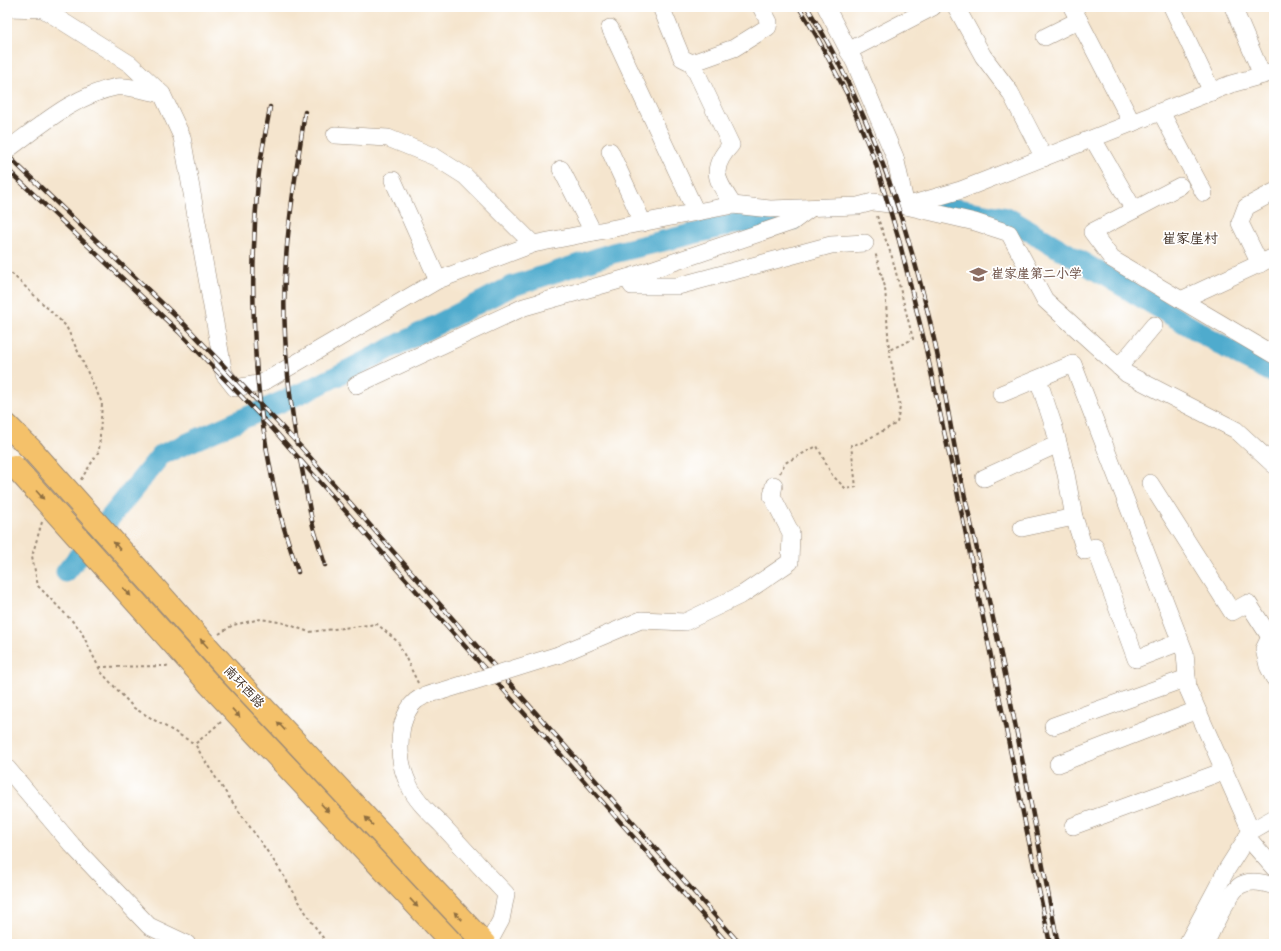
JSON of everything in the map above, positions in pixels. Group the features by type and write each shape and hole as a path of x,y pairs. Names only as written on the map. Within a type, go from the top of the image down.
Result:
{"highway":[{"name":"南环西路","path":"7,425 32,450 230,672 487,944"},
{"name":"南环西路","path":"11,463 234,711 453,944"}],"street":[{"path":"692,63 734,48 768,27 769,22 761,7"},
{"path":"826,7 848,51 895,157 906,206"},
{"path":"848,51 933,7"},
{"path":"956,7 983,56 1010,92 1044,158"},
{"path":"1172,7 1212,92"},
{"path":"906,206 961,190 1212,92 1268,74 1233,7"},
{"path":"7,8 43,9 130,64 162,94 182,137 224,374 235,388 262,383 438,280 533,244 733,205 770,209 858,206 873,202 906,206 975,222 1009,233 1045,300 1119,367 1127,374 1236,430 1274,465"},
{"path":"663,8 682,58 692,63 731,146 721,156 716,170 721,187 733,205"},
{"path":"1045,37 1075,14 1132,123"},
{"path":"610,28 696,212"},
{"path":"7,150 57,113 88,96 117,86 162,94"},
{"path":"1161,112 1204,193"},
{"path":"335,135 388,138 435,157 465,176 533,244"},
{"path":"1093,139 1134,210"},
{"path":"610,151 644,223"},
{"path":"561,169 593,232"},
{"path":"393,180 438,280"},
{"path":"1180,186 1092,232 1112,259 1273,353"},
{"path":"1181,300 1267,261 1240,223 1246,207 1274,192"},
{"path":"356,385 524,307 627,278 792,222 811,208"},
{"path":"627,278 632,286 678,286 831,245 865,243"},
{"path":"1119,367 1154,325"},
{"path":"1001,394 1073,364 1185,653 1188,689 1224,771 1249,834 1274,868"},
{"path":"1038,379 1058,444 1074,517 1085,551 1095,547 1136,659 1180,642"},
{"path":"984,478 1058,444"},
{"path":"1150,483 1232,612 1248,603 1272,637 1264,649 1268,666 1274,678"},
{"path":"487,944 501,920 506,894 415,796 409,786 402,764 400,742 404,719 409,708 416,700 424,695 442,691 558,655 640,620 685,622 744,594 790,562 791,533 772,496 774,485"},
{"path":"1022,528 1074,517"},
{"path":"1053,726 1187,678"},
{"path":"1058,764 1197,710"},
{"path":"7,768 72,844 149,926 187,944"},
{"path":"1073,826 1224,771"},
{"path":"1187,944 1227,869 1249,834 1274,818"},
{"path":"1205,944 1232,894 1242,884 1258,881 1274,886"}],"path":[{"path":"873,202 892,257 913,339 889,350"},
{"path":"774,485 785,463 817,446 832,475 846,489 856,487 851,445 861,443 897,423 900,407 889,350 886,287 873,245 865,243"},
{"path":"213,637 233,625 261,619 284,623 309,632 377,624 398,642 424,695"},
{"path":"99,667 166,666 173,662"},
{"path":"234,711 195,744 211,772 279,870 315,928 328,944"}],"waterway":[{"path":"941,206 1008,218 1238,355 1274,373"},
{"path":"66,572 161,455 317,386 510,287 613,253 738,223 792,220"}],"railway":[{"path":"799,7 816,35 847,94 875,161 899,240 924,340 956,486 1050,944"},
{"path":"807,7 850,86 868,126 899,210 924,296 938,358 955,451 997,636 1021,752 1058,944"},
{"path":"270,107 259,173 255,223 253,264 255,345 258,385 270,465 282,522 298,572"},
{"path":"297,444 290,398 284,305 289,222 305,112"},
{"path":"7,155 186,326 300,446 740,944"},
{"path":"7,169 179,332 273,429 728,944"},
{"path":"300,459 313,526 325,565"}],"place":[{"name":"崔家崖第二小学","path":"978,274"}],"district":[{"name":"崔家崖村","path":"1190,238"}]}
